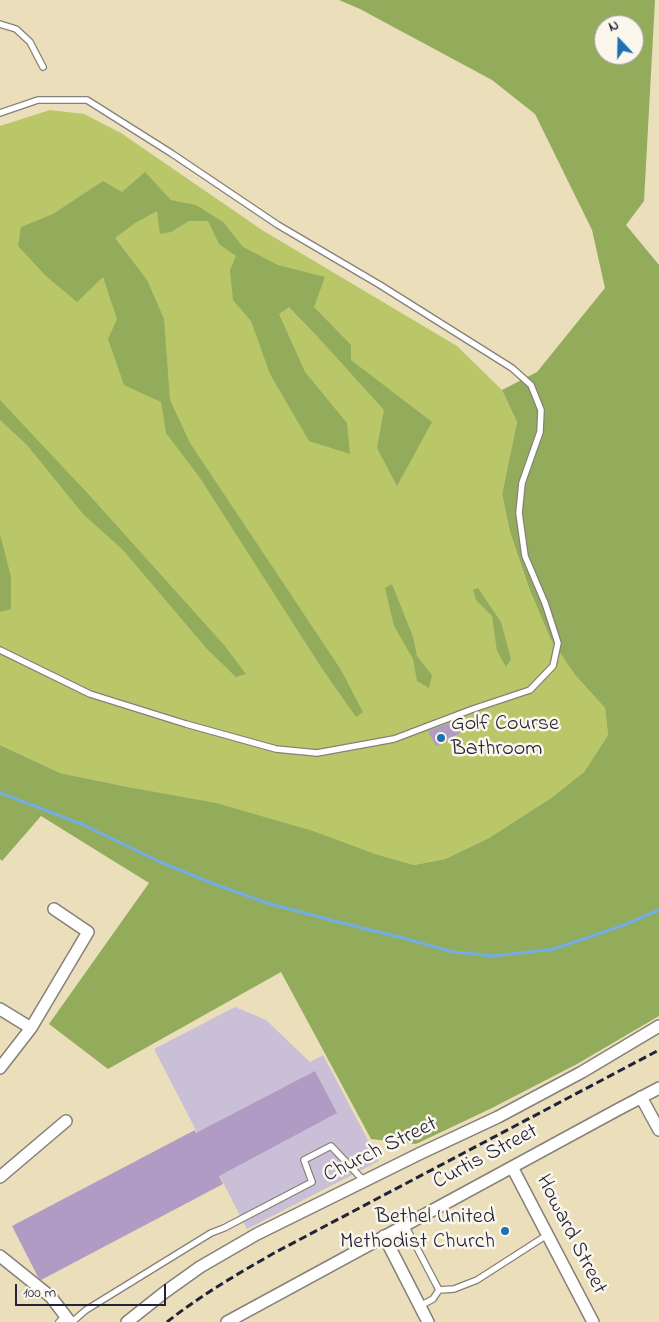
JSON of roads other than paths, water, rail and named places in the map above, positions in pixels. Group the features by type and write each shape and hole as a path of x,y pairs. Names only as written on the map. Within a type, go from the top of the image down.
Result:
{"street":[{"path":"0,1068 32,1028 88,932 54,909"},
{"path":"0,1009 32,1028"},
{"name":"Church Street","path":"127,1322 184,1278 257,1234 507,1112 582,1072 659,1026"},
{"name":"Curtis Street","path":"227,1322 239,1319 384,1236 659,1088"},
{"path":"641,1097 659,1130"},
{"path":"0,1177 66,1121"},
{"name":"Howard Street","path":"512,1167 593,1322"},
{"path":"384,1236 428,1322"},
{"path":"0,1256 51,1297 66,1321"}],"lane":[{"path":"0,24 16,29 30,42 43,67"},
{"path":"0,113 38,100 87,100 171,153 278,225 380,285 512,368 531,385 541,410 540,432 522,483 519,513 524,556 545,603 558,643 553,666 530,690 394,739 317,753 276,749 186,724 90,694 0,650"},
{"path":"66,1321 211,1233 312,1182 304,1160 331,1146 364,1181"},
{"path":"405,1225 439,1290"},
{"path":"439,1290 454,1289 478,1280 548,1235"},
{"path":"420,1306 433,1299 439,1290"}],"waterway":[{"path":"0,793 84,825 160,862 267,903 453,952 494,956 554,949 624,925 659,910"}],"railway":[{"path":"167,1322 234,1276 276,1252 659,1050"}],"place":[{"name":"Golf Course Bathroom","path":"441,738"},
{"name":"Bethel United Methodist Church","path":"505,1231"}]}
